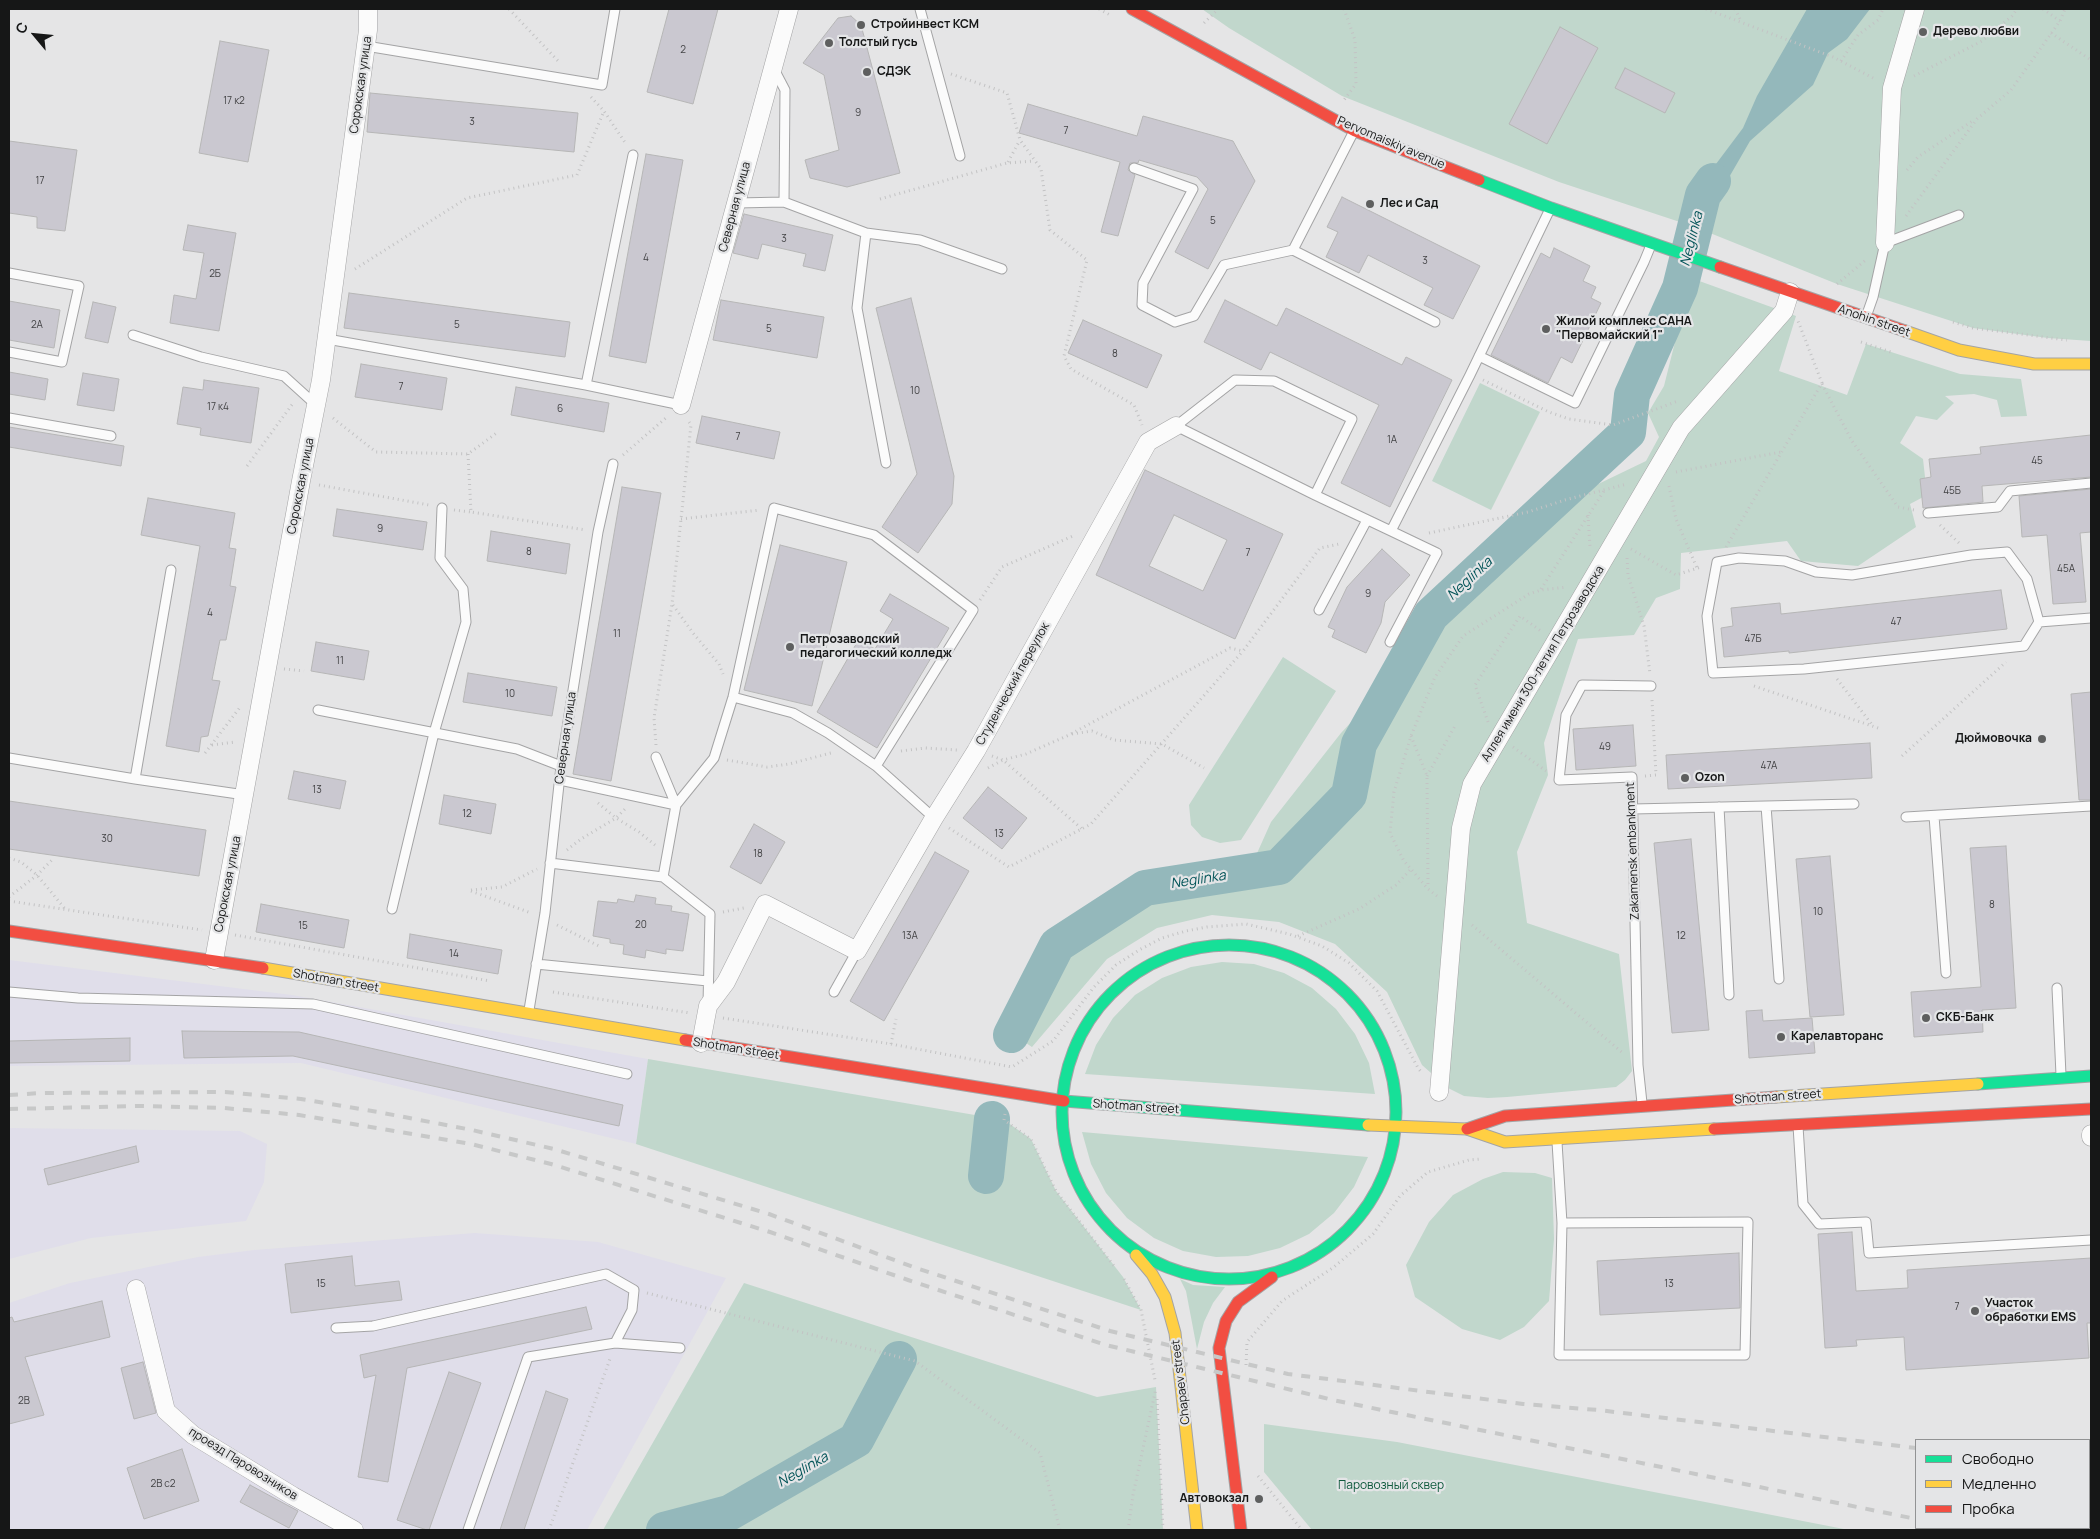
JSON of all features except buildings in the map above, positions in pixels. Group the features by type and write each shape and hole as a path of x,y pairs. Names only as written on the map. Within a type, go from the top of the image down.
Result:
{"main road":[{"name":"Pervomaiskiy avenue","path":"1132,9 1354,131 1551,208 1664,248"},
{"name":"Anohin street","path":"1664,248 1959,350 2034,364 2091,364"},
{"name":"Shotman street","path":"9,931 214,960 701,1043 1061,1101 1395,1127 1467,1129 1505,1142 2091,1109"},
{"name":"Chapaev street","path":"1128,1246 1147,1259 1168,1269 1190,1275 1236,1280 1258,1277 1281,1271 1314,1256 1330,1246 1351,1227 1368,1205 1382,1181 1391,1154 1396,1105 1388,1061 1370,1022 1357,1004 1330,979 1305,963 1271,950 1242,945 1220,945 1176,953 1137,972 1119,985 1090,1018 1070,1058 1061,1101 1062,1129 1067,1156 1076,1182 1090,1206 1102,1221 1128,1246 1152,1274 1164,1297 1175,1333 1198,1530"},
{"name":"Shotman street","path":"1467,1129 1505,1116 2091,1076"},
{"name":"Chapaev street","path":"1241,1530 1219,1348 1226,1321 1238,1302 1281,1271"}],"street":[{"name":"Сорокская улица","path":"214,960 301,481 317,405 366,46 368,9"},
{"name":"Северная улица","path":"681,405 789,9"},
{"path":"1886,243 1892,88 1916,9"},
{"name":"Аллея имени 300-летия Петрозаводска","path":"1439,1092 1461,828 1472,784 1619,537 1681,428 1784,311 1790,292"},
{"path":"1148,442 1176,426"},
{"name":"Студенческий переулок","path":"857,951 934,818 976,751 1148,442"},
{"path":"701,1043 706,1011 726,982 765,904 857,951"},
{"name":"проезд Паровозников","path":"136,1290 166,1411 193,1435 293,1496 354,1530"}],"lane":[{"path":"366,46 602,85 615,9"},
{"path":"920,9 960,156"},
{"path":"773,67 785,90 784,202"},
{"path":"1293,250 1354,131"},
{"path":"586,385 633,155"},
{"path":"1134,168 1194,189 1143,283 1142,305 1175,322 1194,316 1224,265 1293,250 1435,322"},
{"path":"737,204 784,202 866,233 920,240 1002,269"},
{"path":"1392,531 1551,208"},
{"path":"1866,318 1886,243 1959,215"},
{"path":"866,233 857,308 886,463"},
{"path":"1479,356 1575,403 1644,262 1651,243"},
{"path":"9,273 79,286 62,362 9,352"},
{"path":"133,335 201,357 284,376 317,405"},
{"path":"327,339 586,385 681,405"},
{"path":"1315,495 1352,419 1274,381 1235,380 1176,426 1315,495 1437,553 1390,642"},
{"path":"9,418 111,436"},
{"name":"Северная улица","path":"529,1013 561,766 598,532 613,464"},
{"path":"1928,513 1998,507 2010,491 2091,483"},
{"path":"392,909 434,733 466,622 463,589 440,558 442,508"},
{"path":"663,877 676,804 714,758 733,697 774,508 874,535 973,610 876,766"},
{"path":"1319,610 1367,520"},
{"path":"2007,552 2027,579 2039,622 2024,646 1827,667 1713,673 1707,616 1716,562 1739,558 1785,562 1816,572 1852,575 1971,555 2007,552"},
{"path":"136,779 171,570"},
{"path":"2039,622 2091,618"},
{"name":"Zakamensk embankment","path":"1642,1106 1638,1065 1632,777 1559,780 1566,715 1582,685 1651,686"},
{"path":"733,697 793,713 876,766 934,818"},
{"path":"318,710 518,750 561,766"},
{"path":"656,757 676,804"},
{"path":"9,758 245,795"},
{"path":"560,780 676,804"},
{"path":"1633,809 1854,804"},
{"path":"1719,806 1729,995"},
{"path":"1766,806 1779,979"},
{"path":"1906,817 2091,806"},
{"path":"1934,816 1946,973"},
{"path":"550,862 663,877 710,914 706,1011"},
{"path":"834,992 857,951"},
{"path":"536,964 708,981"},
{"path":"2056,988 2061,1078"},
{"path":"9,992 78,998 312,1004 627,1074"},
{"path":"1798,1124 1803,1204 1818,1224 1866,1222 1869,1253 2091,1240"},
{"path":"1557,1139 1562,1223 1560,1355 1744,1355 1748,1222 1562,1223"},
{"path":"336,1328 373,1326 606,1274 634,1290 632,1310 615,1343"},
{"path":"468,1530 528,1357 615,1343 680,1348"}],"path":[{"path":"509,9 604,110 633,155"},
{"path":"1213,28 1204,23 1216,11 1214,9"},
{"path":"1344,9 1355,40 1356,84 1344,101"},
{"path":"1706,9 1833,56 1892,88 1982,41 2012,16 2017,9"},
{"path":"1735,9 1741,22"},
{"path":"1841,61 1858,35 1878,20 1883,9"},
{"path":"2043,9 2060,21"},
{"path":"1888,191 1918,157 1977,119 2011,90 2060,21 2066,9"},
{"path":"2051,33 2091,60"},
{"path":"936,69 1007,93 1020,140 1041,169 1050,230 1087,260 1064,356 1070,369 1134,405 1148,442"},
{"path":"1335,96 1352,105"},
{"path":"334,282 467,198 577,175 604,110"},
{"path":"1837,284 1886,243 1977,119"},
{"path":"1007,163 1020,140"},
{"path":"880,199 1007,163 1035,161"},
{"path":"1830,282 1873,297"},
{"path":"1796,316 1822,383 1852,441 1898,507 1928,513 1971,555"},
{"path":"1948,320 1973,328 2074,340"},
{"path":"1866,344 1899,355"},
{"path":"1470,374 1562,417 1613,425 1648,414"},
{"path":"1632,777 1656,775 1651,686 1644,626 1628,575 1626,546 1676,575 1716,562 1822,383"},
{"path":"247,466 302,392"},
{"path":"317,405 376,452 468,454 498,432"},
{"path":"613,464 681,405 691,425 672,604 654,718 656,757"},
{"path":"468,454 471,512"},
{"path":"301,481 442,508 598,532"},
{"path":"1668,482 1676,519 1697,568"},
{"path":"1541,590 1604,491"},
{"path":"1406,538 1528,512 1565,500"},
{"path":"681,519 774,508"},
{"path":"973,610 1002,567 1103,522"},
{"path":"934,818 1009,866 1091,824 1243,650 1320,548 1357,540"},
{"path":"672,604 719,664 733,697"},
{"path":"1534,762 1499,738 1488,722 1475,685 1520,616 1556,641"},
{"path":"1902,756 2024,646"},
{"path":"1003,760 1026,754 1069,735 1230,648 1243,650"},
{"path":"1827,667 1873,726"},
{"path":"1751,685 1881,729"},
{"path":"205,753 245,700"},
{"path":"1427,776 1455,726"},
{"path":"1069,735 1092,731 1114,740 1162,744 1204,768"},
{"path":"1411,736 1427,776 1428,889"},
{"path":"881,758 901,751 925,748 976,751 1003,760 1082,829"},
{"path":"714,758 766,767 789,764 850,749"},
{"path":"583,785 604,808 639,832 656,846 666,859"},
{"path":"9,858 21,862 37,875 66,910"},
{"path":"9,899 53,859"},
{"path":"1297,937 1359,909 1396,885 1411,869"},
{"path":"9,899 66,910 219,932 493,982"},
{"path":"710,914 765,904"},
{"path":"532,989 706,1011 1012,1067 1053,1041 1094,987 1116,966 1138,950 1162,938 1186,931 1206,927 1246,924 1297,937 1322,946 1349,963 1377,991 1418,1068 1439,1092"},
{"path":"891,1044 896,1019"},
{"path":"1004,1120 1031,1139 1056,1190 1117,1269"},
{"path":"1123,1277 1141,1310 1156,1387 1162,1530"},
{"path":"634,1290 915,1361 1040,1453 1060,1530"},
{"path":"549,1530 615,1343"},
{"path":"1128,1530 1133,1495 1156,1387"},
{"path":"1256,1473 1302,1530"}],"shaded area":[{"path":"9,960 292,995 648,1059 636,1144 301,1063 9,1066"},
{"path":"9,1128 240,1131 267,1144 264,1182 246,1221 91,1238 9,1259"},
{"path":"475,1233 598,1242 726,1278 587,1530 9,1530 9,1303 70,1283 198,1257 254,1250"}],"green space":[{"path":"1202,9 2091,9 2091,341 2048,338 1973,328 1837,284 1695,227 1559,182 1342,96 1229,28"},
{"path":"1691,278 1796,316 1779,371 1847,395 1866,344 1960,374 2021,379 2027,416 2001,417 1997,400 1974,394 1945,396 1954,403 1937,420 1916,416 1900,443 1923,459 1927,495 1910,504 1916,527 1858,566 1801,561 1787,541 1681,553 1680,589 1656,598 1634,635 1578,639 1544,743 1548,775 1517,852 1527,923 1619,954 1632,1071 1625,1080 1616,1087 1507,1097 1464,1096 1448,1088 1422,1065 1387,992 1335,944 1279,922 1212,915 1157,928 1107,959 1032,1047 1017,1037 1059,953 1122,911 1254,860 1271,822 1341,733 1382,689 1406,646 1433,608 1475,561 1506,563 1565,500 1646,461 1659,437 1648,413 1664,386"},
{"path":"1480,383 1540,412 1491,510 1432,481"},
{"path":"1283,657 1336,691 1241,840 1220,843 1202,837 1191,825 1189,805"},
{"path":"1222,962 1254,964 1284,973 1312,988 1336,1009 1355,1034 1369,1063 1375,1094 1085,1074 1096,1045 1113,1018 1135,995 1162,978 1191,967"},
{"path":"648,1059 1004,1120 1031,1139 1056,1191 1123,1277 1141,1310 636,1144"},
{"path":"1082,1132 1368,1157 1354,1187 1334,1213 1309,1234 1280,1248 1248,1256 1216,1257 1183,1251 1154,1238 1127,1218 1106,1193 1091,1164"},
{"path":"1503,1172 1535,1173 1552,1178 1554,1239 1549,1301 1524,1327 1500,1340 1462,1329 1415,1297 1406,1265 1429,1222 1453,1195 1483,1179"},
{"path":"1180,1279 1193,1285 1225,1287 1213,1303 1204,1322 1197,1349 1186,1291"},
{"path":"744,1283 1097,1397 1156,1387 1163,1530 603,1530"},
{"name":"Паровозный сквер","path":"1264,1424 1397,1442 1849,1530 1312,1530 1264,1472"}],"water":[{"path":"1807,9 1870,9 1847,39 1828,53 1813,85 1750,141 1713,205 1707,232 1686,224 1695,192 1743,128 1757,96"}],"waterway":[{"name":"Neglinka","path":"1011,1035 1057,945 1145,888 1279,867 1349,795 1359,744 1431,615 1628,432 1632,395 1680,288 1703,195 1713,181"},
{"name":"Neglinka","path":"986,1176 992,1119"},
{"name":"Neglinka","path":"664,1530 729,1513 856,1440 899,1359"}],"railway":[{"path":"9,1095 42,1093 225,1092 301,1099 378,1112 472,1130 554,1149 769,1214 916,1268 1110,1331 1288,1374 1523,1404 1598,1410 1915,1448"},
{"path":"9,1109 140,1106 224,1108 299,1115 471,1144 551,1164 770,1232 908,1280 1106,1345 1333,1400 1915,1519"},
{"path":"1982,1529 1990,1530"}],"traffic: fast":[{"path":"1479,180 1551,208 1720,267"},
{"path":"1229,945 1262,948 1293,957 1322,973 1347,994 1368,1019 1384,1048 1393,1079 1396,1112 1393,1145 1384,1176 1368,1205 1347,1230 1322,1251 1293,1267 1262,1276 1229,1279 1196,1276 1165,1267 1136,1251 1111,1230 1090,1205 1074,1176 1065,1145 1062,1112 1065,1079 1074,1048 1090,1019 1111,994 1136,973 1165,957 1196,948 1229,945"},
{"path":"1978,1084 2091,1076"},
{"path":"1064,1101 1368,1125"}],"traffic: slow":[{"path":"1905,331 1959,350 2034,364 2091,364"},
{"path":"263,968 685,1040"},
{"path":"1776,1097 1978,1084"},
{"path":"1368,1125 1467,1129 1505,1142 1714,1129"},
{"path":"1136,1255 1152,1274 1165,1297 1175,1333 1197,1530"}],"traffic: jam":[{"path":"1132,9 1355,131 1479,180"},
{"path":"1720,267 1905,331"},
{"path":"9,931 263,968"},
{"path":"685,1040 1064,1101"},
{"path":"1467,1129 1505,1116 1776,1097"},
{"path":"1714,1129 2091,1109"},
{"path":"1241,1530 1219,1348 1226,1321 1238,1302 1272,1277"}],"place":[{"name":"Стройинвест КСМ","path":"861,25"},
{"name":"Дерево любви","path":"1923,32"},
{"name":"Толстый гусь","path":"829,43"},
{"name":"СДЭК","path":"867,72"},
{"name":"Лес и Сад","path":"1370,204"},
{"name":"Жилой комплекс САНА \"Первомайский 1\"","path":"1546,329"},
{"name":"Петрозаводский педагогический колледж","path":"790,647"},
{"name":"Дюймовочка","path":"2042,739"},
{"name":"Ozon","path":"1685,778"},
{"name":"СКБ-Банк","path":"1926,1018"},
{"name":"Карелавторанс","path":"1781,1037"},
{"name":"Участок обработки EMS","path":"1975,1311"},
{"name":"Автовокзал","path":"1259,1499"}]}
